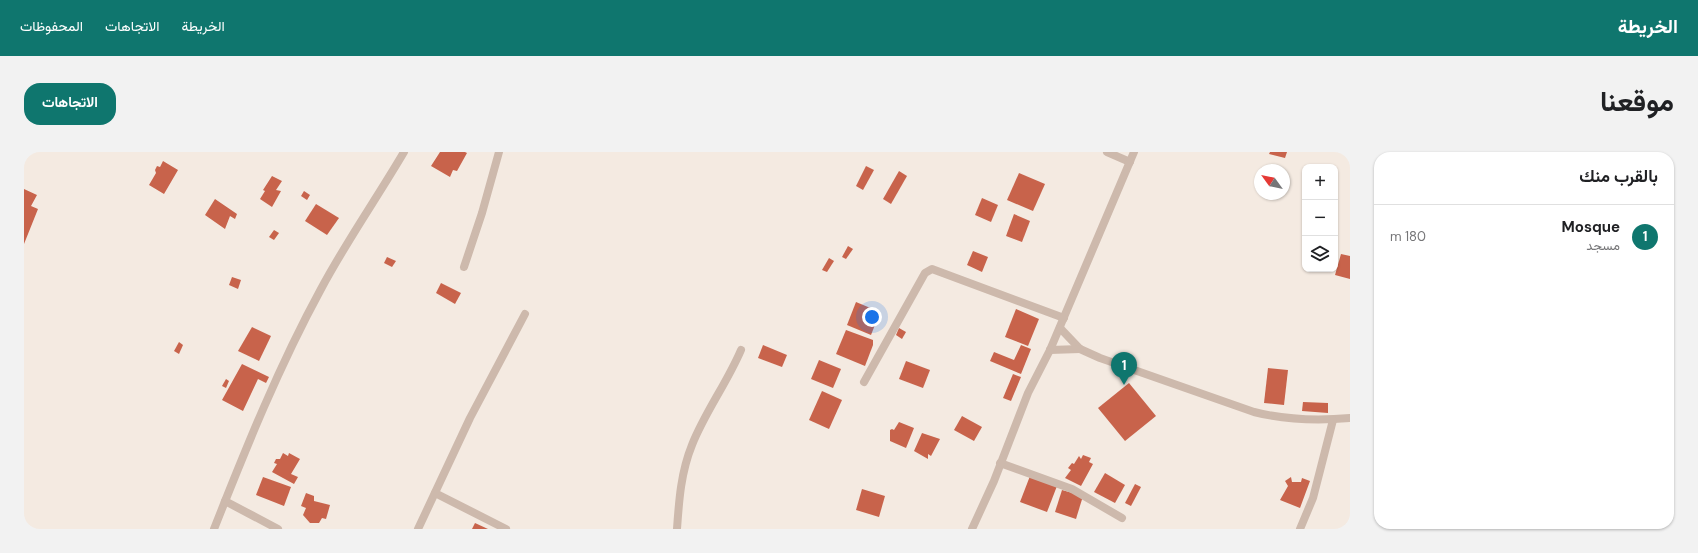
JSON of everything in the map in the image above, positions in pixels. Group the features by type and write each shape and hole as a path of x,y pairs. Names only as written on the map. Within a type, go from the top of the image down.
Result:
{"street":[{"path":"214,529 273,387 320,289 404,152"},
{"path":"464,267 482,213 499,152"},
{"path":"1107,152 1130,162"},
{"path":"972,529 1028,393 1060,328 1134,152"},
{"path":"864,382 925,273 932,269 1064,318"},
{"path":"418,529 470,418 525,314"},
{"path":"1060,328 1080,349 1125,368 1254,412 1279,418 1333,420 1350,418"},
{"path":"1050,350 1080,349"},
{"path":"677,529 684,467 692,444 713,402 732,370 741,350"},
{"path":"1300,529 1314,498 1333,420"},
{"path":"1000,463 1072,489 1122,518"},
{"path":"435,493 506,529"},
{"path":"225,500 278,529"}],"building":[{"path":"440,152 467,153 457,171 453,170 450,177 431,166"},
{"path":"1270,152 1287,152 1285,158 1269,154"},
{"path":"163,161 178,170 164,194 149,185 156,173 155,170 157,166 160,167"},
{"path":"866,166 874,170 863,190 856,186"},
{"path":"899,171 907,176 891,204 883,199"},
{"path":"1019,173 1045,184 1033,211 1007,200"},
{"path":"272,176 282,181 276,190 281,191 272,207 260,199 265,191 263,190"},
{"path":"24,189 37,195 31,206 38,209 24,244"},
{"path":"304,191 310,195 307,200 301,196"},
{"path":"982,198 998,205 991,222 975,215"},
{"path":"215,199 237,214 235,219 230,216 225,229 205,215"},
{"path":"316,204 339,218 327,235 305,221"},
{"path":"1014,214 1030,221 1022,242 1006,236"},
{"path":"274,230 279,233 274,240 269,237"},
{"path":"848,246 853,249 846,259 842,257"},
{"path":"973,251 988,257 982,272 967,265"},
{"path":"1341,254 1350,256 1350,279 1335,275 1336,272 1338,272 1338,264"},
{"path":"387,257 396,261 392,267 384,263"},
{"path":"829,258 834,261 827,272 822,270"},
{"path":"232,277 241,280 238,289 229,285"},
{"path":"441,283 461,293 455,304 436,293"},
{"path":"856,302 880,312 871,335 847,325"},
{"path":"1016,309 1039,319 1028,346 1005,337"},
{"path":"252,327 271,336 259,361 238,351"},
{"path":"899,328 906,332 902,339 896,335"},
{"path":"846,330 873,340 873,345 865,366 836,354"},
{"path":"179,342 183,345 179,354 174,351"},
{"path":"763,345 787,355 782,367 758,358"},
{"path":"1021,345 1031,349 1021,374 990,361 994,352 1014,360"},
{"path":"819,360 841,369 833,388 811,379"},
{"path":"906,361 930,370 923,388 899,379"},
{"path":"242,364 269,377 266,383 258,379 243,411 222,400"},
{"path":"1268,368 1288,370 1284,405 1264,403"},
{"path":"1013,374 1021,377 1011,401 1003,398"},
{"path":"226,379 229,381 226,388 222,386"},
{"path":"1129,383 1156,416 1125,441 1098,408"},
{"path":"822,391 842,400 829,429 809,420"},
{"path":"1303,402 1328,403 1328,413 1302,411"},
{"path":"962,416 982,427 974,441 954,430"},
{"path":"899,422 914,428 906,448 890,441 890,430 894,430"},
{"path":"922,433 940,439 931,456 928,454 928,459 914,451"},
{"path":"283,453 288,456 289,453 300,459 291,474 298,477 294,484 272,472 277,464 274,463 276,459 280,459"},
{"path":"1083,455 1091,458 1089,462 1093,464 1081,486 1065,478 1071,470 1068,468 1072,463 1074,464 1079,456 1081,459"},
{"path":"1105,473 1125,485 1115,503 1094,492"},
{"path":"1030,476 1057,486 1047,512 1020,502"},
{"path":"263,477 291,487 284,506 256,495"},
{"path":"1291,477 1292,482 1301,482 1302,478 1310,481 1300,508 1280,500 1288,486 1285,481"},
{"path":"1135,484 1141,487 1131,506 1125,503"},
{"path":"862,489 885,496 879,517 856,510"},
{"path":"1062,490 1083,496 1076,519 1055,512"},
{"path":"306,493 314,496 314,501 330,505 326,519 322,518 319,523 310,523 303,515 306,508 301,506"},
{"path":"475,523 488,529 472,529"}],"place":[{"name":"Mosque","path":"1124,385"}]}
